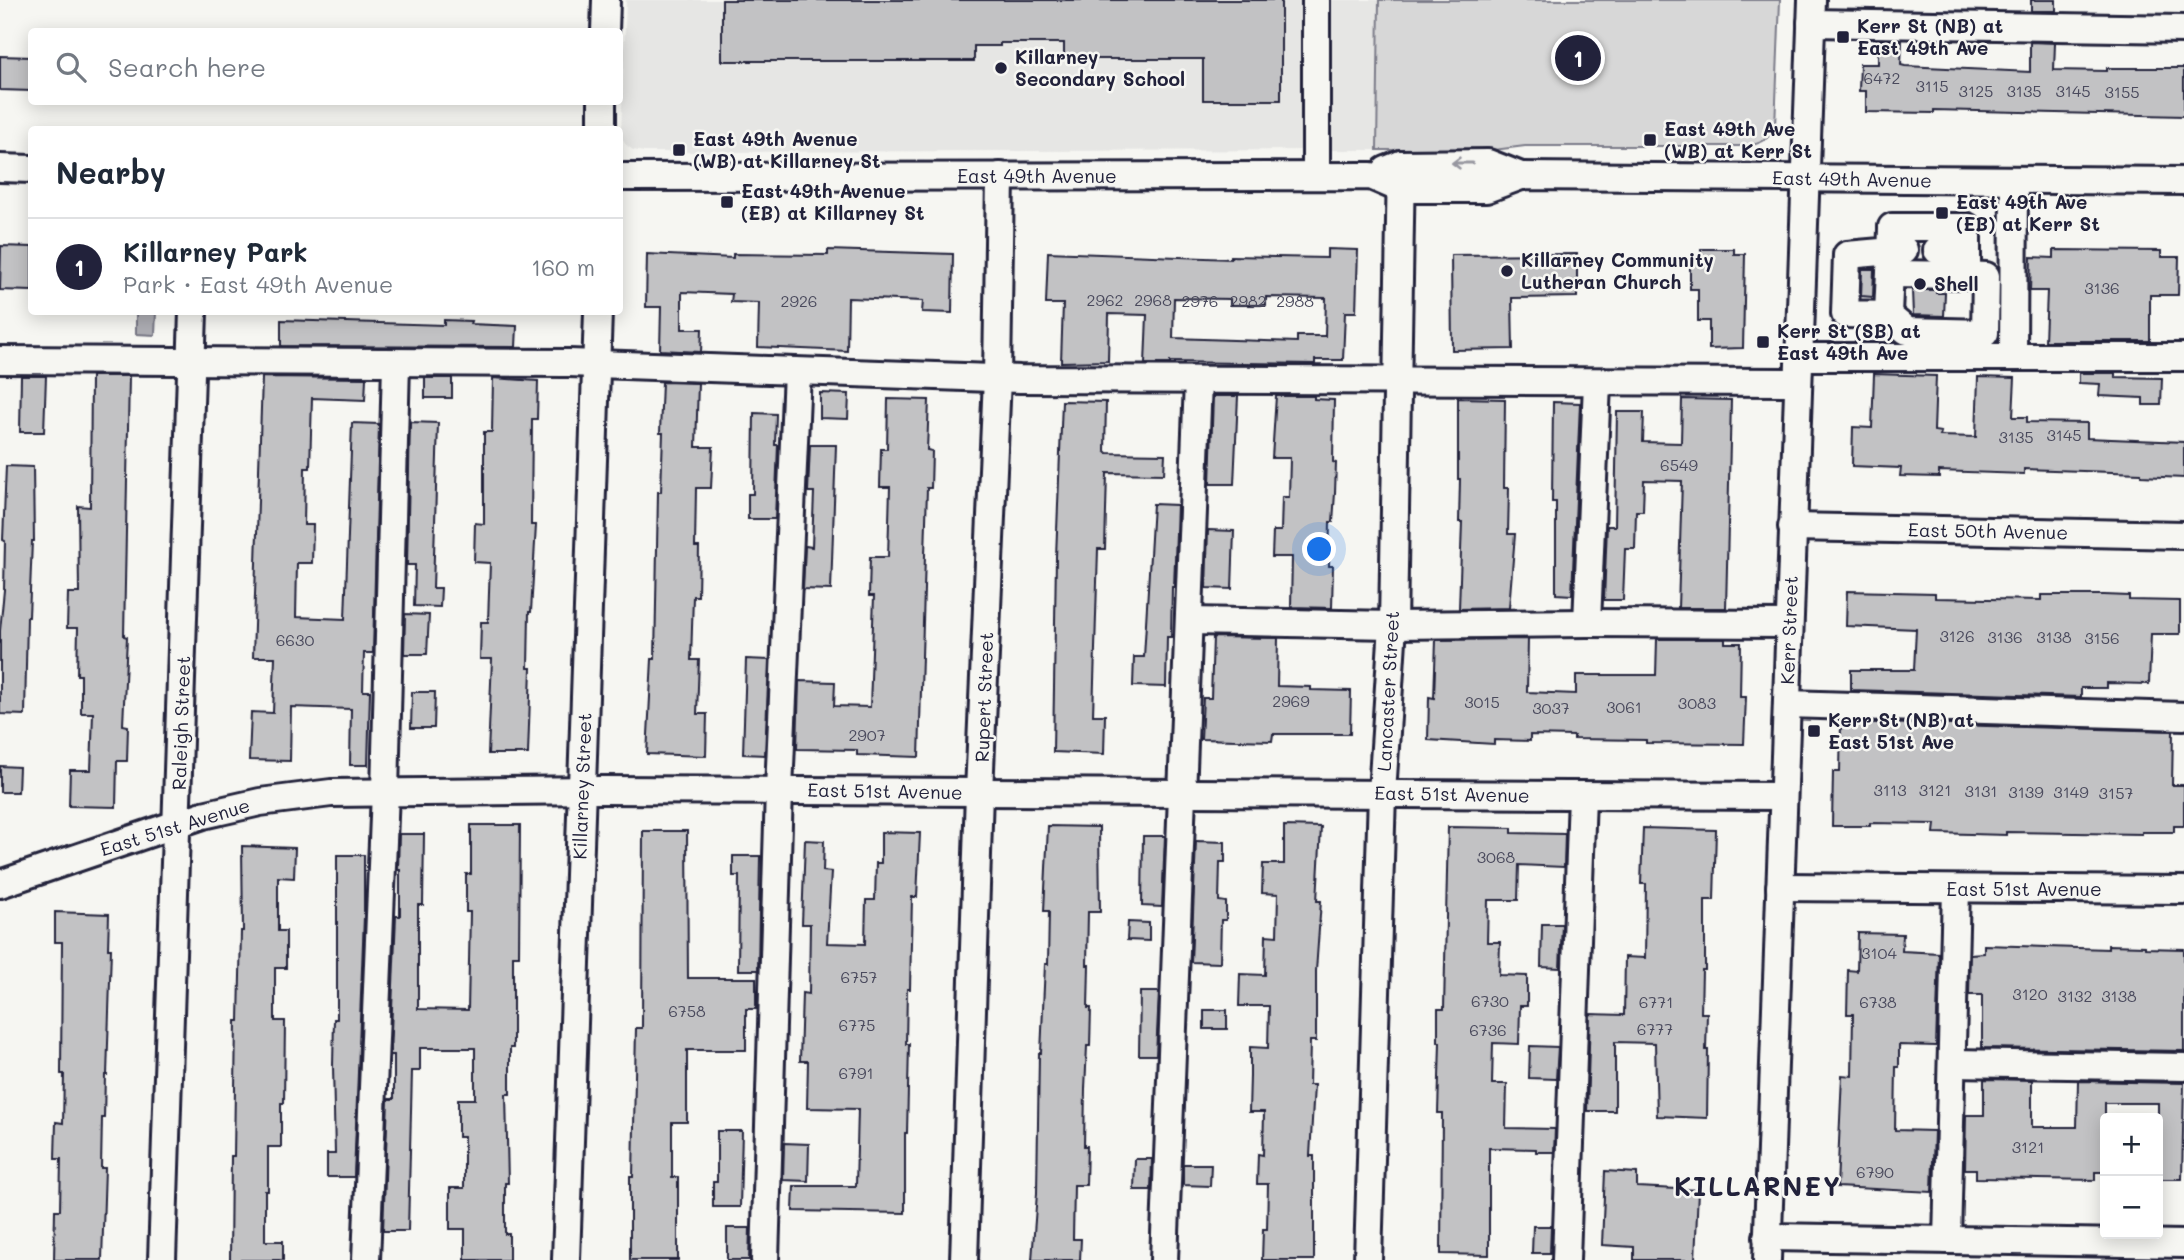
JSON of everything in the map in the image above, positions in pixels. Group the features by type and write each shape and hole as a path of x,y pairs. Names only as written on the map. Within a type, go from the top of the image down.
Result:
{"street":[{"path":"605,28 606,0"},
{"path":"1315,0 1316,176"},
{"path":"1811,11 2184,29"},
{"name":"Kerr Street","path":"1767,1248 1811,11"},
{"path":"601,126 603,105"},
{"path":"0,168 28,169"},
{"name":"East 49th Avenue","path":"623,182 1000,176 1401,176 1486,189 1521,176 2184,181"},
{"name":"Rupert Street","path":"964,1260 979,792 997,378 1000,176"},
{"name":"Lancaster Street","path":"1368,1260 1382,793 1393,625 1401,176"},
{"path":"2013,356 2014,181"},
{"path":"1894,246 1967,246"},
{"path":"1888,314 1894,246"},
{"path":"1894,246 1967,246 1986,276 1984,333 1907,331 1888,314 1845,314 1847,255 1894,246"},
{"path":"1937,250 1967,246"},
{"name":"Raleigh Street","path":"162,1260 193,315"},
{"name":"Killarney Street","path":"566,1260 598,315"},
{"path":"0,360 597,364 997,378 1597,383 2013,356 2184,357"},
{"path":"366,1260 385,792 396,363"},
{"path":"765,1260 779,790 797,372"},
{"path":"1164,1260 1181,794 1191,621 1198,381"},
{"path":"1587,623 1597,383"},
{"name":"East 50th Avenue","path":"1792,527 2184,535"},
{"path":"1191,621 1393,625 1789,624"},
{"path":"1787,704 2184,716"},
{"name":"East 51st Avenue","path":"0,884 178,823 260,802 331,793 779,790 1783,796"},
{"path":"1566,1260 1582,795"},
{"name":"East 51st Avenue","path":"1780,887 2184,890"},
{"path":"1947,1240 1956,889"},
{"path":"1953,1063 2184,1067"},
{"path":"1767,1248 1947,1240 2184,1244"}],"shaded area":[{"name":"Killarney Secondary School","path":"626,0 1378,0 1377,150 644,152 633,150 623,140"},
{"path":"1379,0 1780,0 1775,127 1764,141 1746,146 1525,146 1447,156 1430,156 1420,150 1377,150"},
{"path":"136,315 156,315 155,335 136,334"}],"building":[{"path":"722,0 1281,0 1281,100 1203,100 1203,59 1064,59 1064,43 1000,43 1000,46 974,46 974,61 722,61"},
{"path":"2031,0 2056,0 2056,11 2031,11"},
{"path":"1878,40 1902,40 1901,65 1905,66 2030,72 2030,42 2055,43 2054,70 2184,68 2184,116 1934,110 1934,113 1866,112 1866,91 1859,91 1860,64 1878,64"},
{"path":"0,56 28,57 28,91 0,90"},
{"path":"1,246 28,247 28,291 0,290"},
{"path":"1327,249 1358,250 1356,312 1345,312 1343,360 1315,360 1315,364 1145,364 1147,315 1109,314 1108,361 1061,362 1063,304 1046,304 1048,252 1231,259 1231,256 1327,258","holes":["1266,297 1326,298 1325,336 1297,336 1297,342 1173,338 1174,298 1230,299 1230,305 1266,305"]},
{"path":"1701,249 1734,249 1734,254 1745,254 1743,348 1709,349 1709,321 1698,321 1698,289 1690,289 1690,255 1701,255"},
{"path":"828,250 953,254 952,313 922,312 923,301 848,298 847,351 758,347 759,303 731,302 732,294 682,292 682,329 702,329 701,352 660,350 661,307 646,307 647,254 733,258 733,254 828,255"},
{"path":"2054,250 2161,251 2161,257 2179,257 2178,295 2150,295 2150,341 2045,341 2047,291 2030,291 2031,257 2054,258"},
{"path":"1577,254 1577,297 1512,298 1513,349 1452,350 1451,255"},
{"path":"1862,269 1874,269 1873,297 1861,296"},
{"path":"1912,290 1936,290 1936,293 1945,293 1944,316 1913,315"},
{"path":"281,320 444,325 444,320 517,326 516,347 281,346"},
{"path":"2079,373 2115,373 2115,377 2162,378 2161,405 2143,405 2143,398 2099,396 2100,384 2079,383"},
{"path":"1874,374 1936,376 1934,431 1941,432 1940,436 1976,437 1978,377 2015,378 2013,417 2027,417 2027,422 2087,423 2087,438 2184,442 2184,478 2141,476 2141,473 2024,469 2024,474 1939,471 1939,477 1900,476 1901,468 1852,466 1853,427 1872,428"},
{"path":"21,376 46,376 44,432 20,432"},
{"path":"91,376 129,376 124,636 127,637 123,725 128,726 127,761 117,761 116,807 69,806 70,770 91,770 93,713 81,713 81,675 77,675 78,628 67,628 68,593 79,593 78,506 90,507"},
{"path":"262,377 366,378 365,400 312,398 310,468 305,468 304,525 313,525 312,563 297,563 296,617 345,619 352,423 379,424 373,653 364,653 363,691 370,691 368,765 350,765 351,709 291,707 290,761 249,760 251,712 273,713 275,657 253,657"},
{"path":"425,378 452,378 452,398 425,398"},
{"path":"493,378 538,381 537,419 532,419 531,525 536,525 529,612 528,668 531,668 528,754 488,754 492,659 480,659 481,622 488,622 490,563 474,562 475,523 484,524 484,432 492,432"},
{"path":"662,382 698,383 696,447 713,447 711,488 696,488 698,596 693,596 691,660 699,660 697,714 707,714 706,756 647,754 652,659 655,659 658,492 661,492 663,433 660,433"},
{"path":"820,393 849,394 848,419 820,418"},
{"path":"1213,396 1238,396 1234,484 1210,484"},
{"path":"1276,396 1314,396 1314,399 1334,400 1333,462 1336,463 1329,566 1333,566 1332,608 1291,607 1292,557 1272,557 1273,531 1281,531 1282,497 1289,497 1290,458 1272,458"},
{"path":"1458,398 1505,399 1504,488 1509,488 1508,534 1515,534 1509,608 1459,609 1462,522 1459,522"},
{"path":"888,399 929,400 927,450 932,451 931,488 927,488 919,757 857,755 857,750 797,749 799,681 835,682 834,706 870,707 874,596 869,596 870,557 888,557 890,487 880,487 881,449 887,449"},
{"path":"1682,399 1731,400 1726,608 1678,608 1682,481 1644,480 1643,511 1636,511 1635,549 1625,549 1623,600 1604,600 1607,526 1615,526 1617,412 1644,412 1643,442 1681,443"},
{"path":"1062,401 1106,402 1107,453 1165,454 1164,474 1107,473 1105,549 1098,549 1093,715 1105,715 1104,754 1053,752"},
{"path":"1553,402 1580,403 1572,595 1556,594 1556,502 1552,502"},
{"path":"754,413 776,414 775,445 778,445 775,519 748,519 748,494 753,494"},
{"path":"410,422 438,423 433,588 441,588 440,607 414,606 415,565 407,565"},
{"path":"810,445 836,445 831,590 803,589 805,546 812,547 814,492 808,492"},
{"path":"6,466 33,467 34,541 27,617 25,715 0,714"},
{"path":"1153,504 1177,505 1166,687 1133,686 1134,657 1144,657"},
{"path":"1208,530 1234,531 1232,589 1206,588"},
{"path":"1847,591 1935,593 1935,598 2041,600 2041,595 2104,595 2129,596 2129,600 2180,601 2180,634 2151,634 2149,684 2107,683 2107,688 2081,688 2081,697 1851,690 1851,670 1914,670 1916,629 1846,626"},
{"path":"405,614 429,615 427,654 404,654"},
{"path":"1213,637 1278,638 1277,686 1351,691 1350,734 1273,734 1272,741 1201,739 1203,698 1211,698"},
{"path":"1528,639 1527,692 1576,694 1576,675 1656,675 1657,639 1725,639 1725,643 1741,643 1740,697 1746,697 1744,744 1646,743 1646,740 1574,739 1574,736 1530,735 1530,741 1494,740 1494,744 1428,740 1429,697 1434,698 1436,640"},
{"path":"746,659 769,660 765,755 743,754"},
{"path":"412,692 435,692 434,728 411,728"},
{"path":"1841,722 2173,731 2172,785 2184,785 2184,826 2174,826 2174,832 2142,834 2006,832 2006,835 1934,833 1935,824 1870,823 1870,826 1832,826 1833,772 1840,772"},
{"path":"0,766 19,767 18,792 0,792"},
{"path":"471,825 520,825 519,956 513,956 513,1048 510,1048 510,1094 506,1094 508,1183 505,1183 505,1234 509,1234 509,1260 465,1260 465,1229 450,1229 450,1188 464,1188 464,1137 458,1137 458,1099 475,1099 475,1048 420,1048 420,1071 412,1071 408,1231 383,1231 388,1099 394,1099 394,1055 390,1055 396,916 400,916 399,834 424,834 423,905 418,905 418,1009 468,1010 470,912 466,912 466,874 471,874"},
{"path":"1048,826 1099,827 1100,912 1088,912 1088,1008 1091,1008 1085,1089 1086,1185 1074,1185 1073,1239 1081,1239 1080,1260 1032,1260 1037,1193 1039,1053 1045,964 1048,964 1049,911 1044,911"},
{"path":"1284,826 1321,827 1317,901 1321,901 1316,971 1316,1041 1310,1041 1309,1085 1314,1085 1310,1156 1314,1156 1314,1260 1262,1260 1263,1229 1267,1229 1268,1184 1257,1184 1258,1154 1263,1155 1264,1112 1249,1112 1250,1047 1268,1048 1269,1006 1239,1006 1240,974 1265,975 1266,935 1277,936 1278,894 1262,893 1263,864 1284,864"},
{"path":"1448,827 1512,828 1512,833 1565,834 1564,867 1519,865 1518,900 1488,900 1487,942 1500,942 1499,975 1527,976 1527,1006 1520,1006 1519,1044 1493,1043 1492,1084 1507,1084 1506,1128 1555,1129 1554,1152 1489,1148 1489,1255 1441,1254 1442,1113 1438,1113 1438,1009 1444,1009"},
{"path":"1643,828 1716,830 1714,900 1705,900 1705,970 1702,970 1701,1013 1707,1013 1707,1118 1657,1116 1655,1043 1615,1042 1615,1111 1587,1111 1590,1014 1624,1015 1625,957 1645,958 1646,884 1641,884"},
{"path":"643,831 687,831 688,978 756,978 756,1009 746,1009 746,1050 687,1050 687,1122 672,1122 672,1177 678,1177 678,1260 630,1260 630,1177 633,1177 636,1028 642,1028"},
{"path":"881,832 920,833 917,897 912,897 910,989 907,989 906,1044 909,1044 905,1213 793,1211 794,1186 856,1186 858,1109 807,1108 808,1061 800,1061 802,993 809,994 810,924 802,924 805,840 824,841 823,871 831,872 827,943 865,944 866,900 875,900 876,863 881,863"},
{"path":"1143,836 1165,836 1162,907 1142,906"},
{"path":"1196,841 1225,842 1225,862 1220,862 1219,901 1226,902 1226,920 1221,920 1220,963 1191,962"},
{"path":"242,846 295,848 294,878 278,877 278,931 286,931 286,968 275,968 275,1021 285,1021 284,1103 281,1103 281,1147 268,1147 268,1191 265,1191 265,1241 283,1241 283,1260 230,1260 236,1021 239,1021 243,931"},
{"path":"337,855 364,855 354,1177 327,1177 327,1154 335,1154 333,1066 334,1019 337,1019"},
{"path":"733,856 760,856 758,970 738,970 739,876 733,876"},
{"path":"55,912 109,914 108,949 111,949 107,1075 102,1118 101,1168 105,1168 102,1260 54,1260 55,1210 60,1210 61,1159 55,1159 56,1122 63,1123 64,1074 61,1074 62,942 55,942"},
{"path":"1128,922 1149,923 1149,941 1127,940"},
{"path":"1542,924 1562,924 1560,968 1541,967"},
{"path":"1858,933 1903,934 1902,951 1939,953 1936,1046 1899,1045 1899,1067 1896,1067 1895,1130 1934,1131 1932,1192 1837,1187 1842,1075 1852,1076 1853,1014 1847,1014 1848,970 1857,971"},
{"path":"1984,945 2108,949 2108,945 2184,949 2184,1051 1982,1048 1982,995 1969,995 1970,954 1984,953"},
{"path":"1140,992 1159,992 1156,1055 1139,1055"},
{"path":"1204,1010 1227,1010 1227,1029 1204,1029"},
{"path":"1530,1046 1558,1047 1556,1079 1529,1078"},
{"path":"1984,1079 2032,1080 2032,1127 2077,1127 2078,1081 2184,1083 2182,1179 2163,1179 2163,1113 2158,1113 2158,1103 2105,1103 2105,1113 2100,1113 2100,1172 2095,1172 2095,1180 1976,1178 1976,1169 1965,1169 1966,1115 1984,1115"},
{"path":"717,1131 742,1131 740,1207 713,1207 713,1182 717,1182"},
{"path":"784,1143 809,1144 808,1181 783,1180"},
{"path":"1135,1159 1152,1159 1151,1190 1134,1190"},
{"path":"1183,1164 1211,1164 1210,1186 1183,1185"},
{"path":"1605,1171 1637,1173 1637,1187 1698,1190 1695,1260 1634,1260 1634,1247 1602,1245"},
{"path":"1533,1226 1551,1226 1550,1253 1532,1253"},
{"path":"727,1228 750,1228 749,1260 727,1260"}],"place":[{"name":"Kerr St (NB) at East 49th Ave","path":"1843,37"},
{"name":"Killarney Park","path":"1578,58"},
{"name":"Killarney Secondary School","path":"1001,68"},
{"name":"East 49th Ave (WB) at Kerr St","path":"1650,140"},
{"name":"East 49th Avenue (WB) at Killarney St","path":"679,150"},
{"name":"East 49th Avenue (EB) at Killarney St","path":"727,202"},
{"name":"East 49th Ave (EB) at Kerr St","path":"1942,213"},
{"name":"Killarney Community Lutheran Church","path":"1507,271"},
{"name":"Shell","path":"1920,284"},
{"name":"Kerr St (SB) at East 49th Ave","path":"1763,342"},
{"name":"Kerr St (NB) at East 51st Ave","path":"1814,731"}],"district":[{"name":"KILLARNEY","path":"1758,1187"}]}
